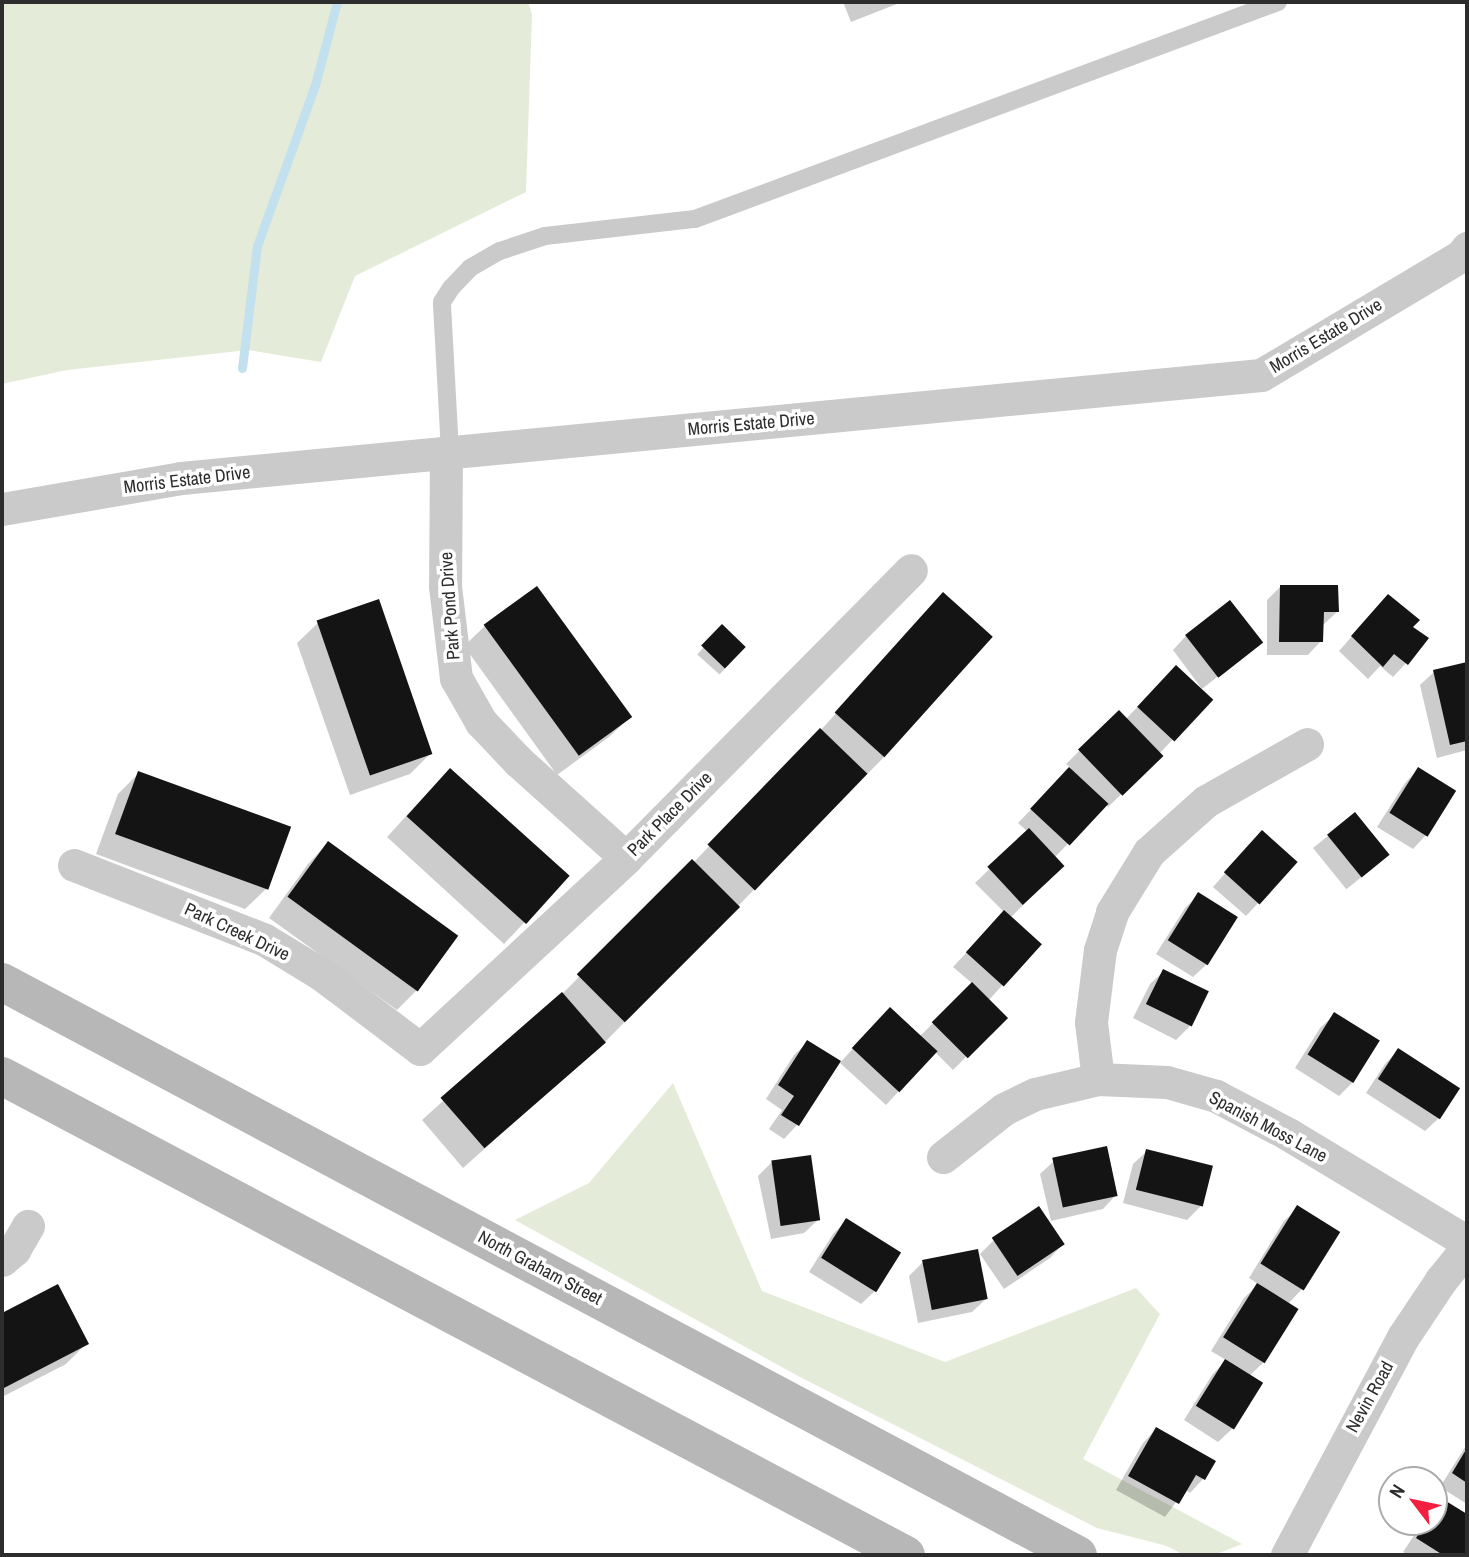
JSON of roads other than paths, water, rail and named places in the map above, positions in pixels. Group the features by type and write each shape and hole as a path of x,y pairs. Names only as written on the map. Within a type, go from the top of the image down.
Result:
{"main road":[{"name":"North Graham Street","path":"2,982 1078,1555"},
{"path":"2,1076 906,1555"}],"street":[{"name":"Morris Estate Drive","path":"2,509 181,478 1261,375 1462,255 1467,248"},
{"name":"Park Pond Drive","path":"448,452 445,586 456,678 481,722 490,732 626,858"},
{"name":"Park Place Drive","path":"420,1049 626,858 911,570"},
{"path":"1098,1079 1091,1022 1100,950 1112,912 1149,852 1206,801 1307,744"},
{"name":"Park Creek Drive","path":"74,865 265,940 321,974 420,1049"},
{"name":"Spanish Moss Lane","path":"943,1157 1004,1109 1035,1094 1098,1079 1167,1082 1216,1096 1288,1134 1467,1242"},
{"path":"2,1260 14,1250 28,1226"},
{"name":"Nevin Road","path":"1287,1555 1403,1337 1441,1280 1467,1248"}],"lane":[{"path":"448,452 442,302 470,268 500,251 545,236 695,219 1278,2"}],"waterway":[{"path":"242,368 257,246 315,85 337,2"}]}
